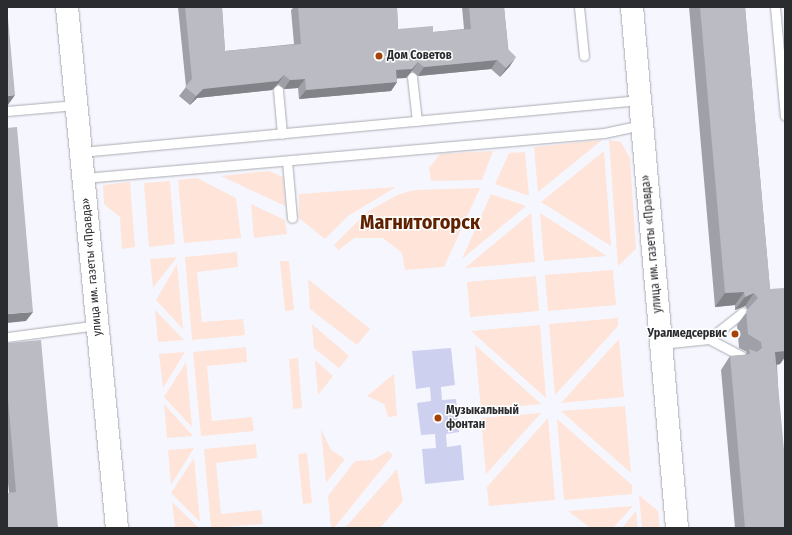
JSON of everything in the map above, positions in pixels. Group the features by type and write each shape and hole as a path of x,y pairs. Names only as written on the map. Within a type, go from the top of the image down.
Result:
{"street":[{"name":"улица им. газеты «Правда»","path":"67,7 117,528"},
{"name":"улица им. газеты «Правда»","path":"632,7 677,528"}],"lane":[{"path":"579,7 584,56"},
{"path":"775,7 785,116"},
{"path":"412,77 416,121"},
{"path":"278,90 282,134"},
{"path":"81,152 640,100"},
{"path":"7,111 76,105"},
{"path":"84,178 604,133 642,125"},
{"path":"287,161 292,218"},
{"path":"709,340 742,312"},
{"path":"7,337 98,325"},
{"path":"661,344 709,340 747,359"}],"shaded area":[{"path":"602,140 538,192 534,147"},
{"path":"609,140 621,142 630,158 636,249 618,266"},
{"path":"493,151 482,180 431,181 429,168 440,154"},
{"path":"604,151 611,246 541,202"},
{"path":"525,152 529,196 495,184 509,153"},
{"path":"269,171 283,177 285,206 221,176"},
{"path":"197,178 236,198 241,238 184,243 178,180"},
{"path":"170,181 175,244 149,247 144,183"},
{"path":"130,182 135,247 122,249 120,217 104,204 103,185"},
{"path":"396,187 348,216 325,239 299,218 299,194"},
{"path":"480,188 444,267 405,270 402,253 383,238 354,238 339,250 334,245 367,212 397,195 414,190"},
{"path":"491,194 526,206 462,259"},
{"path":"251,204 285,220 287,234 254,238"},
{"path":"531,213 535,262 465,268"},
{"path":"540,213 607,256 544,261"},
{"path":"237,252 238,267 197,272 202,322 243,319 245,335 192,340 185,257"},
{"path":"177,257 153,288 150,259"},
{"path":"280,261 289,261 294,310 285,311"},
{"path":"177,264 183,329 156,300"},
{"path":"613,270 616,305 548,311 545,275"},
{"path":"536,276 539,311 470,317 467,282"},
{"path":"308,279 370,329 357,345 310,309"},
{"path":"155,310 184,340 158,342"},
{"path":"618,318 618,326 555,395 549,324"},
{"path":"312,324 349,356 339,368 314,348"},
{"path":"540,325 546,398 471,331"},
{"path":"619,339 624,397 561,403"},
{"path":"475,345 541,404 481,410"},
{"path":"246,347 247,362 207,366 212,421 252,417 254,431 201,436 193,352"},
{"path":"185,352 163,388 159,354"},
{"path":"298,358 302,408 293,409 289,359"},
{"path":"315,360 333,376 318,395"},
{"path":"186,362 192,427 164,397"},
{"path":"394,374 397,416 388,417 384,404 367,396"},
{"path":"164,404 193,436 167,438"},
{"path":"625,406 631,473 561,411"},
{"path":"541,413 486,474 481,418"},
{"path":"548,418 555,500 489,506 487,487"},
{"path":"557,419 632,485 632,494 564,500"},
{"path":"321,429 331,450 345,459 326,483"},
{"path":"256,444 257,458 216,463 221,514 261,510 263,524 211,528 204,449"},
{"path":"194,448 171,485 168,450"},
{"path":"388,451 393,455 334,528 331,528 328,496 355,461 373,460"},
{"path":"307,453 312,503 303,504 298,454"},
{"path":"194,458 200,522 171,493"},
{"path":"397,469 403,501 380,528 345,528"},
{"path":"639,495 658,511 660,528 642,528"},
{"path":"172,502 199,528 175,528"},
{"path":"633,506 613,528 590,528 568,511"},
{"path":"636,511 638,528 622,528"}],"water":[{"name":"Музыкальный фонтан","path":"451,348 455,385 441,387 442,400 456,399 459,432 446,434 447,447 461,445 464,480 425,484 422,449 436,448 435,434 421,435 417,403 431,401 430,387 416,389 412,351"}],"building":[{"path":"7,7 15,95 7,96"},
{"name":"Дом Советов","path":"185,7 222,7 225,51 301,44 298,7 397,7 398,29 433,26 433,32 471,29 469,7 504,7 508,49 516,57 506,68 497,60 424,67 418,62 412,69 396,70 397,82 306,90 305,79 290,80 284,75 278,81 203,89 196,96 185,87 192,79"},
{"path":"700,7 745,7 770,289 784,288 785,299 785,351 775,352 785,461 785,528 745,528 730,356 750,354 749,349 757,352 762,348 761,342 748,334 746,311 758,298 754,293 745,297 744,292 725,293"},
{"path":"17,127 33,312 7,314 7,128"},
{"path":"41,340 58,528 7,528 7,493 16,492 7,387 7,343"}],"place":[{"name":"Дом Советов","path":"379,56"},
{"name":"Уралмедсервис","path":"735,334"},
{"name":"Музыкальный фонтан","path":"438,418"}],"district":[{"name":"Магнитогорск","path":"420,222"}]}
